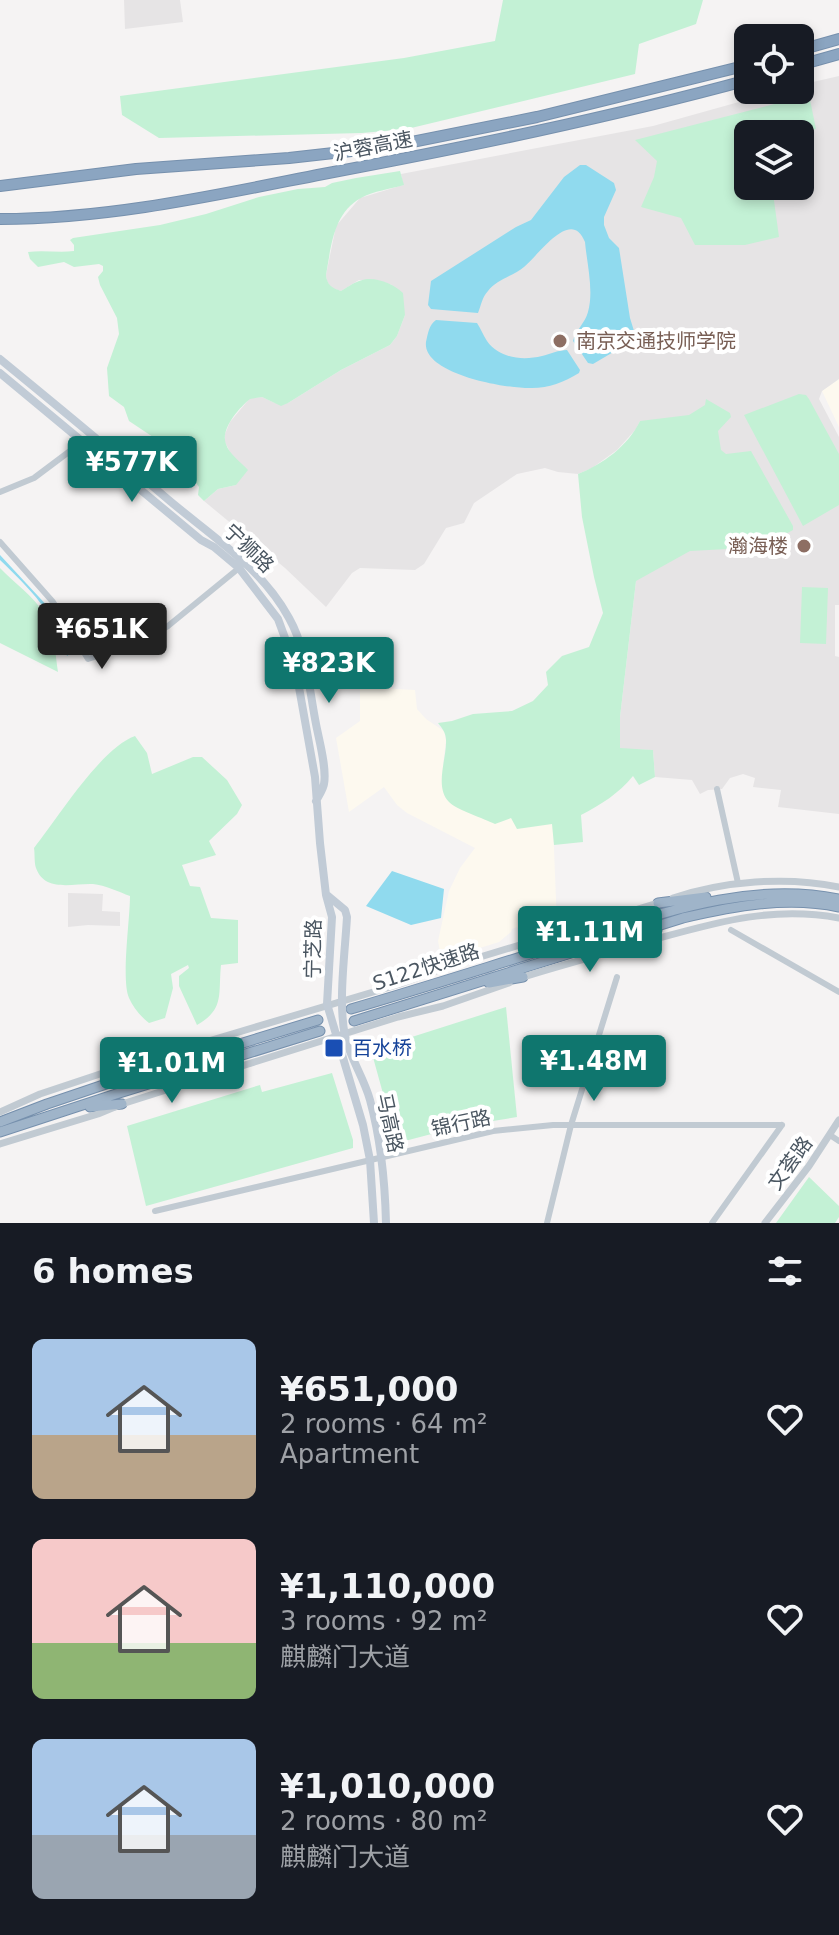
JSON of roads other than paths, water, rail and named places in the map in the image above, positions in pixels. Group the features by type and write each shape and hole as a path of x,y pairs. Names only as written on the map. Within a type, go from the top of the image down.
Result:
{"highway":[{"path":"814,46 839,39"},
{"path":"814,61 839,54"},
{"name":"沪蓉高速","path":"0,186 123,171 387,147 537,117 734,68"},
{"name":"沪蓉高速","path":"0,219 103,212 181,202 531,133 734,84"},
{"name":"S122快速路","path":"351,1009 696,905 745,895 785,893 839,899"},
{"path":"658,903 745,895"},
{"name":"S122快速路","path":"354,1021 717,910 769,903 839,907"},
{"path":"621,948 683,918"},
{"path":"500,963 567,931"},
{"path":"458,988 523,977"},
{"path":"3,1123 47,1104 124,1078 318,1020"},
{"path":"3,1123 70,1109 320,1031"},
{"path":"70,1109 122,1104"}],"main road":[{"name":"宁狮路","path":"0,359 237,554 254,570 282,615"},
{"name":"宁狮路","path":"0,373 239,568 282,615"},
{"name":"宁芝路","path":"282,615 293,627 303,653 322,758 325,780 316,801 326,895 332,917 327,1004 340,1036"},
{"name":"宁芝路","path":"326,895 345,910 347,917 340,1036"},
{"name":"马高路","path":"340,1036 369,1098 382,1158 386,1223"},
{"name":"马高路","path":"340,1036 370,1160 374,1223"}],"street":[{"path":"0,492 34,478 83,443 91,433"},
{"path":"0,542 53,602 88,659 137,643 168,626 239,568"},
{"path":"717,789 738,883"},
{"path":"3,1123 71,1083 704,889 738,883 777,882 839,887"},
{"path":"0,1144 443,1006 523,977 721,921 747,916 800,914 839,918"},
{"path":"731,930 839,992"},
{"path":"547,1223 571,1125 617,977"},
{"name":"文荟路","path":"765,1223 809,1166 839,1120"},
{"name":"锦行路","path":"155,1211 493,1131 527,1126 782,1125 712,1223"},
{"path":"830,1135 839,1141"}],"water":[{"path":"580,165 586,165 614,183 616,190 604,217 604,225 609,238 619,248 634,331 632,341 593,364 588,363 573,341 587,316 590,277 585,242 579,232 572,229 554,237 524,267 491,287 478,313 431,309 428,305 431,281 531,220 564,177"},
{"path":"436,320 477,323 492,347 512,357 534,357 567,350 579,373 556,384 532,388 504,386 451,371 428,353 427,335"},
{"path":"0,555 51,610 66,632 71,653 67,656 49,615 0,560"},
{"path":"392,871 444,889 441,918 411,925 366,906"}],"place":[{"name":"南京交通技师学院","path":"560,341"},
{"name":"瀚海楼","path":"804,546"},
{"name":"百水桥","path":"334,1048"}]}
